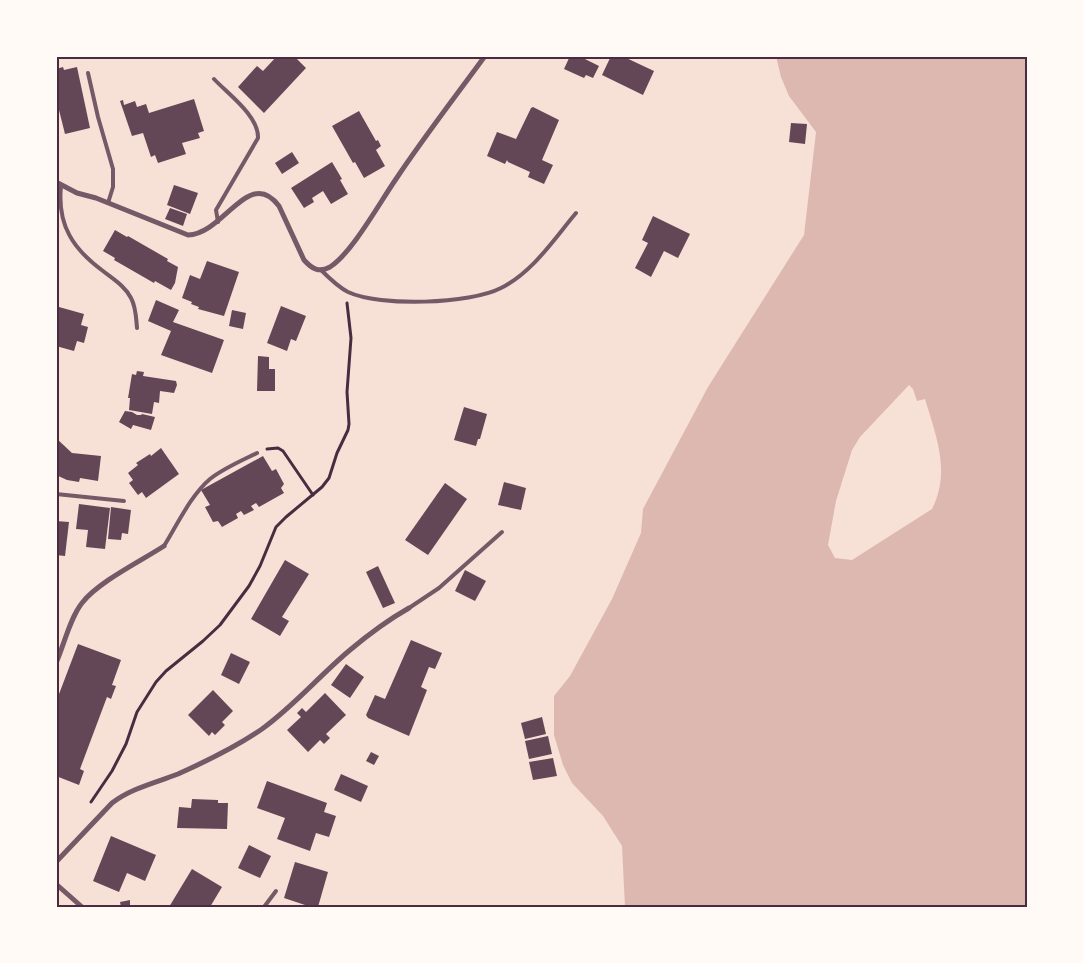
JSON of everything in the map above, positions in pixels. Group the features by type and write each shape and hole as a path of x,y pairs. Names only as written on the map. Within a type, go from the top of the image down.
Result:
{"street":[{"path":"59,184 188,235 200,234 218,222 245,198 260,192 267,194 279,206 304,260 310,266 321,270 338,261 348,250 397,177 485,56"},
{"path":"56,663 77,611 83,602 106,583 164,546"},
{"path":"56,862 112,803 122,795 184,771 229,750 250,737 282,713 350,650 385,622 409,608"},
{"path":"56,884 82,907"}],"lane":[{"path":"88,73 113,169 113,187 108,203"},
{"path":"214,79 252,118 258,132 258,138 216,210 218,222"},
{"path":"59,184 61,209 70,238 87,259 125,289 132,299 136,312 137,328"},
{"path":"321,270 330,280 348,292 371,298 396,301 430,301 468,298 488,294 512,281 536,261 576,213"},
{"path":"164,546 198,491 209,480 223,470 258,453"},
{"path":"56,494 124,501"},
{"path":"409,608 439,588 502,532"},
{"path":"264,907 276,891"}],"path":[{"path":"90,804 112,772 126,744 138,712 156,682 220,625 256,572 276,528 286,517 322,487 329,478 337,453 348,430 347,392 351,338 346,308 348,292"},
{"path":"258,453 278,448 313,494"}],"shaded area":[{"path":"776,56 1027,56 1027,907 625,907 622,846 603,816 572,783 563,765 554,735 554,696 570,676 612,599 641,533 643,509 708,387 804,235 816,132 789,96 781,77","holes":["909,385 913,389 917,401 925,399 940,454 941,468 938,495 932,509 852,560 835,558 828,545 836,501 852,450 860,437"]}],"building":[{"path":"277,56 294,56 306,68 264,113 238,87 257,66 263,71"},
{"path":"570,56 579,56 599,66 593,78 586,75 584,78 564,69"},
{"path":"611,56 622,56 654,71 643,95 602,75"},
{"path":"63,67 64,70 77,67 90,128 65,134 56,98 56,69"},
{"path":"194,99 204,131 198,133 200,138 182,143 186,154 158,163 155,155 151,157 143,133 132,136 120,101 123,100 124,105 135,101 137,107 146,104 149,113"},
{"path":"533,107 559,120 542,160 553,165 544,184 528,177 530,172 507,160 505,164 487,156 497,132 516,139"},
{"path":"359,111 376,141 378,140 381,146 376,150 385,166 364,178 355,162 353,163 332,126"},
{"path":"791,123 807,124 805,144 789,142"},
{"path":"292,152 299,163 282,174 275,163"},
{"path":"332,162 348,194 331,204 323,191 312,198 314,202 304,208 291,188"},
{"path":"174,185 198,193 190,214 167,205"},
{"path":"170,208 187,214 183,226 165,219"},
{"path":"653,216 690,234 678,258 664,251 651,277 635,268 648,243 642,240"},
{"path":"115,230 168,259 167,261 178,267 175,283 171,290 155,281 154,283 114,260 115,258 103,251"},
{"path":"207,261 239,272 224,316 198,309 199,307 191,304 192,302 182,298 190,275 200,279"},
{"path":"156,300 179,310 173,322 224,340 212,373 161,355 171,331 148,321"},
{"path":"281,306 306,316 296,341 291,339 287,351 267,343"},
{"path":"59,307 84,314 81,325 88,327 84,343 77,341 74,351 56,346 56,311 58,311"},
{"path":"232,310 246,313 243,329 229,326"},
{"path":"258,356 269,357 269,369 275,369 275,391 257,391"},
{"path":"137,371 144,372 143,376 176,381 177,385 174,393 160,391 159,403 154,402 152,414 129,410 130,398 128,398 132,374 136,375"},
{"path":"464,407 487,414 480,439 478,439 476,446 454,440"},
{"path":"125,411 137,415 142,414 155,417 151,430 133,425 131,429 119,422"},
{"path":"56,438 72,453 101,456 98,481 80,478 79,482 67,480 56,475"},
{"path":"161,448 179,474 146,498 142,492 138,495 129,483 133,480 128,473 138,465 136,463 150,454 151,456"},
{"path":"263,456 272,471 276,469 284,484 281,488 284,493 259,507 256,503 251,506 254,510 244,515 241,511 236,514 238,518 222,527 218,521 213,522 205,507 210,505 201,490"},
{"path":"504,482 526,488 521,510 498,505"},
{"path":"445,483 467,499 428,555 405,540"},
{"path":"79,504 110,508 105,549 86,547 88,530 76,529"},
{"path":"111,507 131,510 128,534 122,533 121,540 108,539"},
{"path":"56,521 69,522 65,556 56,555"},
{"path":"285,560 309,574 282,617 289,621 280,636 251,619"},
{"path":"378,566 395,603 383,608 366,572"},
{"path":"465,570 486,581 475,601 455,591"},
{"path":"411,640 442,653 435,669 429,667 421,687 427,690 409,736 368,718 366,715 375,695 385,699"},
{"path":"78,644 121,660 112,685 116,686 111,699 107,697 80,769 84,771 79,785 56,776 56,702"},
{"path":"231,653 250,662 239,684 221,675"},
{"path":"346,664 364,677 350,698 331,685"},
{"path":"213,690 233,711 222,722 225,725 215,735 212,732 209,736 188,715"},
{"path":"325,693 346,715 326,734 330,738 324,744 320,740 308,752 287,730 301,717 297,713 302,708 306,712"},
{"path":"542,717 546,734 525,739 521,723"},
{"path":"548,736 552,754 529,759 525,741"},
{"path":"371,752 379,756 374,765 366,761"},
{"path":"553,758 557,776 533,780 529,762"},
{"path":"341,774 368,786 361,802 334,790"},
{"path":"267,781 327,803 324,812 336,816 329,837 316,833 310,851 277,839 285,818 257,808"},
{"path":"192,799 218,800 218,803 228,803 227,829 177,828 179,807 191,808"},
{"path":"111,836 156,855 145,881 127,873 119,892 93,881"},
{"path":"249,845 271,856 260,878 238,868"},
{"path":"295,862 328,872 318,907 305,907 305,905 284,898"},
{"path":"192,869 222,887 210,907 169,907"},
{"path":"130,900 130,907 121,907 120,902"}]}
